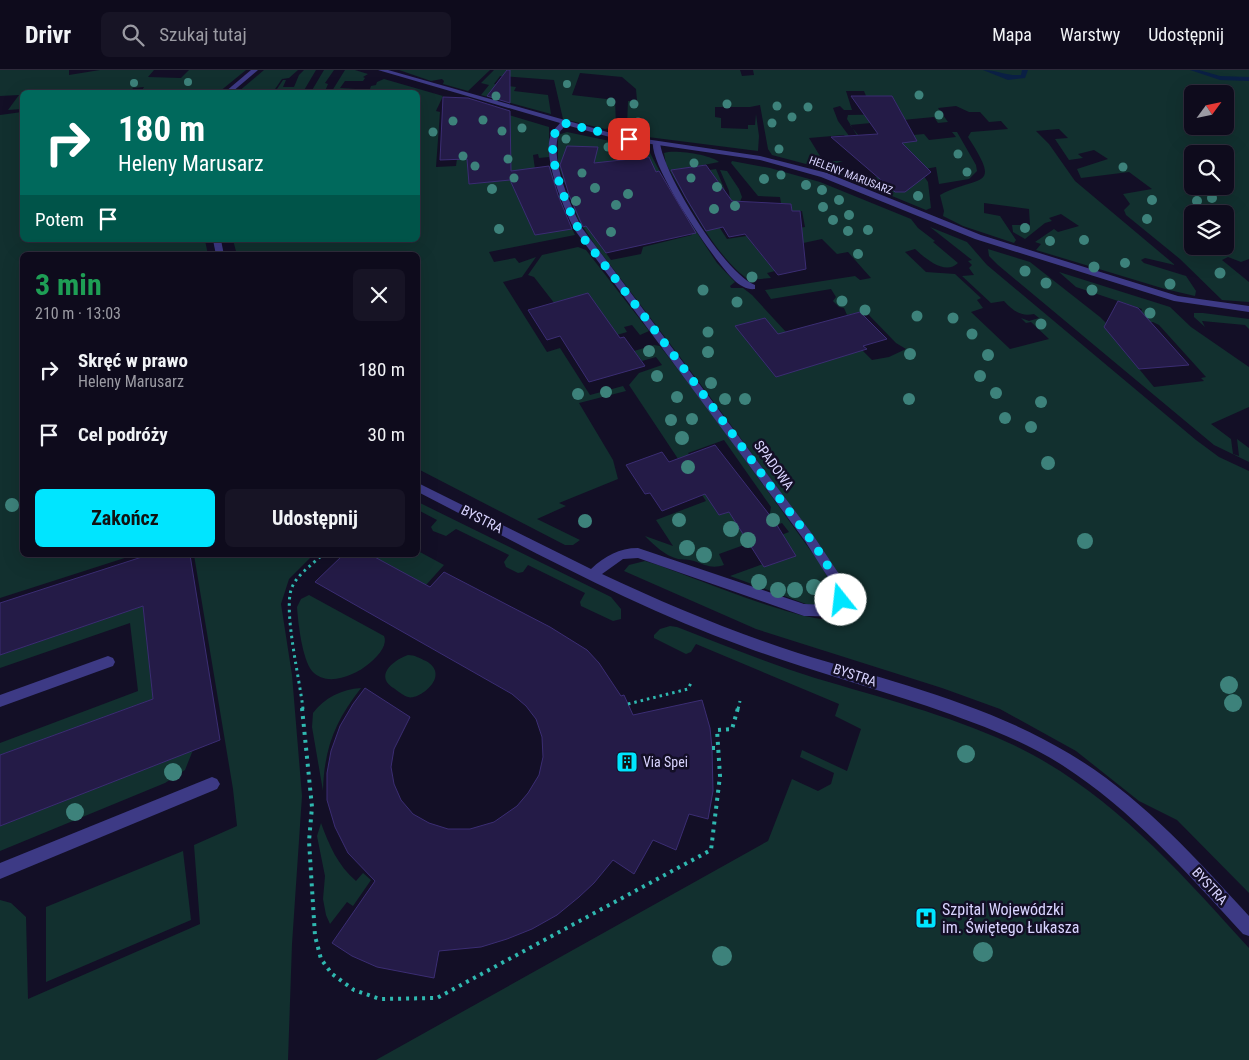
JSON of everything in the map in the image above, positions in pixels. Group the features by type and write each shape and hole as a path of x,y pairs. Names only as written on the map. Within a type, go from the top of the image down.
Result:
{"street":[{"path":"230,90 255,70"},
{"name":"HELENY MARUSARZ","path":"381,70 617,137 656,144 733,153 800,167 978,237 1177,299 1249,309"},
{"name":"SPADOWA","path":"564,123 555,133 554,163 568,207 578,229 726,425 808,538 835,578 841,600 836,607 829,611 804,610 702,574 638,553 629,552 611,559 593,574"},
{"path":"656,144 656,151 674,187 711,247 737,278 752,287"},
{"name":"BYSTRA","path":"420,488 650,603 747,642 876,682 984,720 1038,744 1081,769 1126,803 1181,854 1249,928"},
{"path":"0,701 108,662"},
{"path":"0,871 212,784"}],"path":[{"path":"320,557 296,580 291,590 290,615 301,694 312,807 309,841 315,936 321,959 332,974 354,990 380,998 437,998 711,850 721,787 720,748 717,730 732,729 740,700"},
{"path":"628,704 688,690 692,680"},
{"path":"712,748 720,748"}],"green space":[{"path":"0,70 69,70 69,75 100,70 154,70 148,77 181,78 189,70 246,70 221,90 142,90 144,87 133,88 132,90 20,90 20,109 8,110 19,95 0,96"},
{"path":"264,70 298,70 289,78 282,79 274,90 240,90"},
{"path":"304,70 316,70 304,90 276,90 283,80 286,80 283,87 294,87 299,75"},
{"path":"324,70 334,70 325,83 328,84 325,90 312,90"},
{"path":"345,70 355,70 368,74 363,77 365,78 363,81 345,81 340,88 356,89 333,90"},
{"path":"399,70 490,70 468,91 443,84 444,81 442,79 431,81"},
{"path":"494,70 740,70 742,76 754,75 753,70 1249,70 1249,259 1241,262 1228,257 1222,260 1249,282 1249,302 1222,300 1180,259 1126,215 1124,210 1130,204 1123,194 1152,189 1129,172 1081,178 1077,169 1108,159 1094,150 1078,154 1083,158 1069,160 1055,139 1068,138 1059,129 1036,131 1049,144 1075,181 1175,265 1145,258 1141,260 1144,263 1186,276 1196,291 1195,296 1165,289 1036,250 1041,244 1035,242 1054,229 1058,232 1079,226 1061,214 1049,218 1052,221 1045,223 1025,239 1013,232 1012,225 1030,225 1029,209 984,203 984,213 1000,216 1016,240 1014,243 963,226 943,216 944,211 940,195 975,182 985,174 984,166 968,137 971,132 1008,129 1001,121 989,122 980,112 969,112 956,106 938,108 948,122 938,123 934,117 851,125 847,119 848,115 902,114 892,96 866,96 864,91 846,91 852,110 844,110 840,106 833,108 838,121 858,148 860,156 844,135 809,138 823,161 843,161 821,168 772,155 768,149 760,105 750,107 715,107 715,117 721,118 721,128 748,129 748,125 755,125 756,114 759,136 758,151 640,136 641,127 627,126 628,101 637,101 636,89 622,77 580,73 572,95 615,100 616,125 605,129 563,119 554,80 500,76 494,84 516,87 514,91 548,95 551,114 481,95 489,85 481,83"},
{"path":"384,79 443,96 436,111 440,112 436,167 456,166 464,108 469,184 498,181 511,155 511,133 480,134 478,106 549,127 549,157 539,158 538,154 533,155 535,169 550,167 562,207 575,235 489,252 494,262 515,258 519,263 536,257 522,277 503,282 547,352 560,348 590,395 623,386 626,391 579,403 613,460 618,479 559,503 566,506 537,519 580,540 573,545 565,545 420,470 420,252 236,252 234,242 420,242 420,90 370,90 371,86 376,85 377,82"},
{"path":"20,112 20,242 205,242 207,252 20,252 20,557 128,557 0,598 0,115"},
{"path":"853,128 859,136 881,138 924,134 929,140 956,137 952,132 957,132 976,165 977,171 969,179 939,184 936,167 925,169 923,175 928,182 931,208 926,210 836,173 866,179 878,177 882,182 892,180 869,155"},
{"path":"567,132 648,149 672,195 598,242 611,260 641,254 643,247 692,235 674,209 682,210 717,263 735,282 730,286 731,288 743,288 752,295 786,332 804,327 833,359 862,350 872,360 889,357 906,349 896,343 865,311 847,315 844,308 839,307 833,301 836,297 831,289 771,299 765,290 855,276 860,280 871,278 848,252 837,254 822,239 780,248 753,244 775,271 767,273 771,278 749,280 725,257 703,227 666,164 664,153 693,153 715,159 719,162 688,168 691,173 716,169 727,195 712,216 727,239 805,227 802,211 792,211 791,204 781,203 780,197 758,196 731,163 732,161 770,168 820,182 911,219 918,228 958,263 947,268 941,267 915,249 905,252 926,272 955,274 981,298 977,300 983,308 971,312 1010,349 1049,339 1031,322 1026,323 1021,318 1029,321 1039,318 1034,314 1025,315 1017,312 1004,301 991,303 962,276 974,275 969,268 972,265 968,261 972,260 930,227 967,242 987,265 1196,440 1219,457 1249,471 1249,893 1177,820 1139,801 1076,751 1000,709 942,688 756,629 624,571 629,565 645,561 773,607 822,619 839,616 847,602 846,590 842,580 833,567 738,435 595,245 578,219 567,190 570,189 568,184 565,184 558,164 558,135"},
{"path":"720,170 727,171 739,189 742,197 739,204 730,200 729,191"},
{"path":"578,247 586,250 649,331 640,335 632,325 624,327 627,332 586,344 534,277 528,275 542,255"},
{"path":"988,249 1030,262 1100,317 1122,339 1115,340 1154,387 1204,381 1201,378 1206,377 1159,325 1153,322 1142,322 1139,316 1142,309 1076,287 1059,272 1170,307 1191,327 1249,367 1249,407 1211,424 1231,439 1233,454 1239,456 1237,439 1249,448 1249,462 1214,445 998,265 989,256"},
{"path":"1194,313 1249,319 1249,329 1245,325 1202,321 1205,327 1194,317"},
{"path":"654,345 660,346 709,410 821,565 830,582 832,598 829,601 820,605 806,604 730,576 763,564 764,567 796,556 776,537 789,532 782,523 769,528 763,520 770,513 771,507 724,440 688,453 719,495 709,499 720,515 747,505 769,536 719,554 724,565 716,567 668,555 645,536 673,546 656,520 706,501 629,385 639,373 662,365 656,357 642,361 634,351"},
{"path":"420,503 611,597 621,609 621,619 613,621 581,606 580,602 585,593 528,565 523,572 518,573 506,567 504,562 509,555 456,529 446,536 433,531 431,527 437,520 420,511"},
{"path":"420,552 444,565 426,585 374,557 420,557"},
{"path":"194,557 311,557 289,579 281,604 292,675 302,796 292,944 288,1060 0,1060 0,900 11,903 26,917 28,999 200,924 194,845 237,826 233,789"},
{"path":"309,595 384,636 384,644 380,653 360,670 347,676 334,679 322,678 312,671 303,649 297,607 301,599"},
{"path":"143,606 153,699 0,755 0,743 138,691 130,623 0,668 0,655"},
{"name":"Szpital Wojewódzki im. Świętego Łukasza","path":"670,626 797,672 913,707 986,733 1045,762 1078,783 1139,833 1195,889 1249,948 1249,1060 376,1060 768,841 792,779 818,791 831,784 834,773 800,757 802,750 847,771 861,729 835,716 839,704 696,644 691,652 686,654 654,638 654,635 660,629"},
{"path":"408,655 426,661 433,667 436,674 431,686 413,697 402,694 389,684 385,675 391,665"},
{"path":"361,688 344,712 333,736 326,762 323,791 312,727 313,713 322,703 334,695 347,690"},
{"path":"193,750 185,770 165,783 0,851 0,826"},
{"path":"321,823 335,855 344,869 356,881 363,873 371,880 353,906 347,902 330,924 323,899 325,876 317,836"},
{"path":"183,851 191,920 46,982 46,907"}],"building":[{"path":"507,70 510,70 510,103 487,96"},
{"path":"851,96 892,96 917,141 902,143 931,172 905,192 895,192 831,137 878,134"},
{"path":"443,97 468,98 510,111 511,171 549,166 572,229 535,235 510,180 469,184 467,159 440,160"},
{"path":"567,146 598,147 594,163 649,157 656,172 659,171 696,233 606,253 586,226 583,227 569,195 560,165"},
{"path":"706,165 732,201 791,204 792,211 800,211 806,269 778,275 745,234 729,237 723,227 706,231 671,170"},
{"path":"588,293 620,338 624,337 645,366 589,382 560,336 547,340 528,310"},
{"path":"1118,301 1138,308 1189,365 1139,369 1104,327"},
{"path":"860,312 887,339 863,346 867,349 776,377 735,326 765,318 778,334"},
{"path":"715,445 775,522 796,556 764,567 729,512 719,515 705,494 662,511 650,493 645,494 626,465 662,452 669,462"},
{"path":"142,557 190,557 220,740 0,826 0,755 153,699 143,606 0,655 0,603"},
{"name":"Via Spei","path":"341,557 375,557 430,587 444,572 550,627 587,650 599,663 621,696 624,695 633,715 702,700 710,728 712,748 713,791 708,819 689,814 676,850 653,840 634,874 613,860 594,883 579,897 557,915 532,929 481,947 439,951 434,978 377,967 352,956 332,943 375,881 348,853 335,827 327,800 327,773 331,751 340,726 365,688 410,717 394,749 391,767 394,784 401,800 413,814 429,823 448,829 470,829 494,822 517,806 539,775 543,757 542,737 536,719 526,706 512,694 315,582"}],"waterway":[{"path":"986,70 1008,78 1023,77 1025,70"},
{"path":"1193,70 1220,78 1249,79"}],"place":[{"name":"Via Spei","path":"627,762"},
{"name":"Szpital Wojewódzki im. Świętego Łukasza","path":"926,918"}],"route":[{"path":"629,139 564,123 558,128 554,138 554,163 571,216 585,240 721,418 808,538 835,578 841,600"}]}
